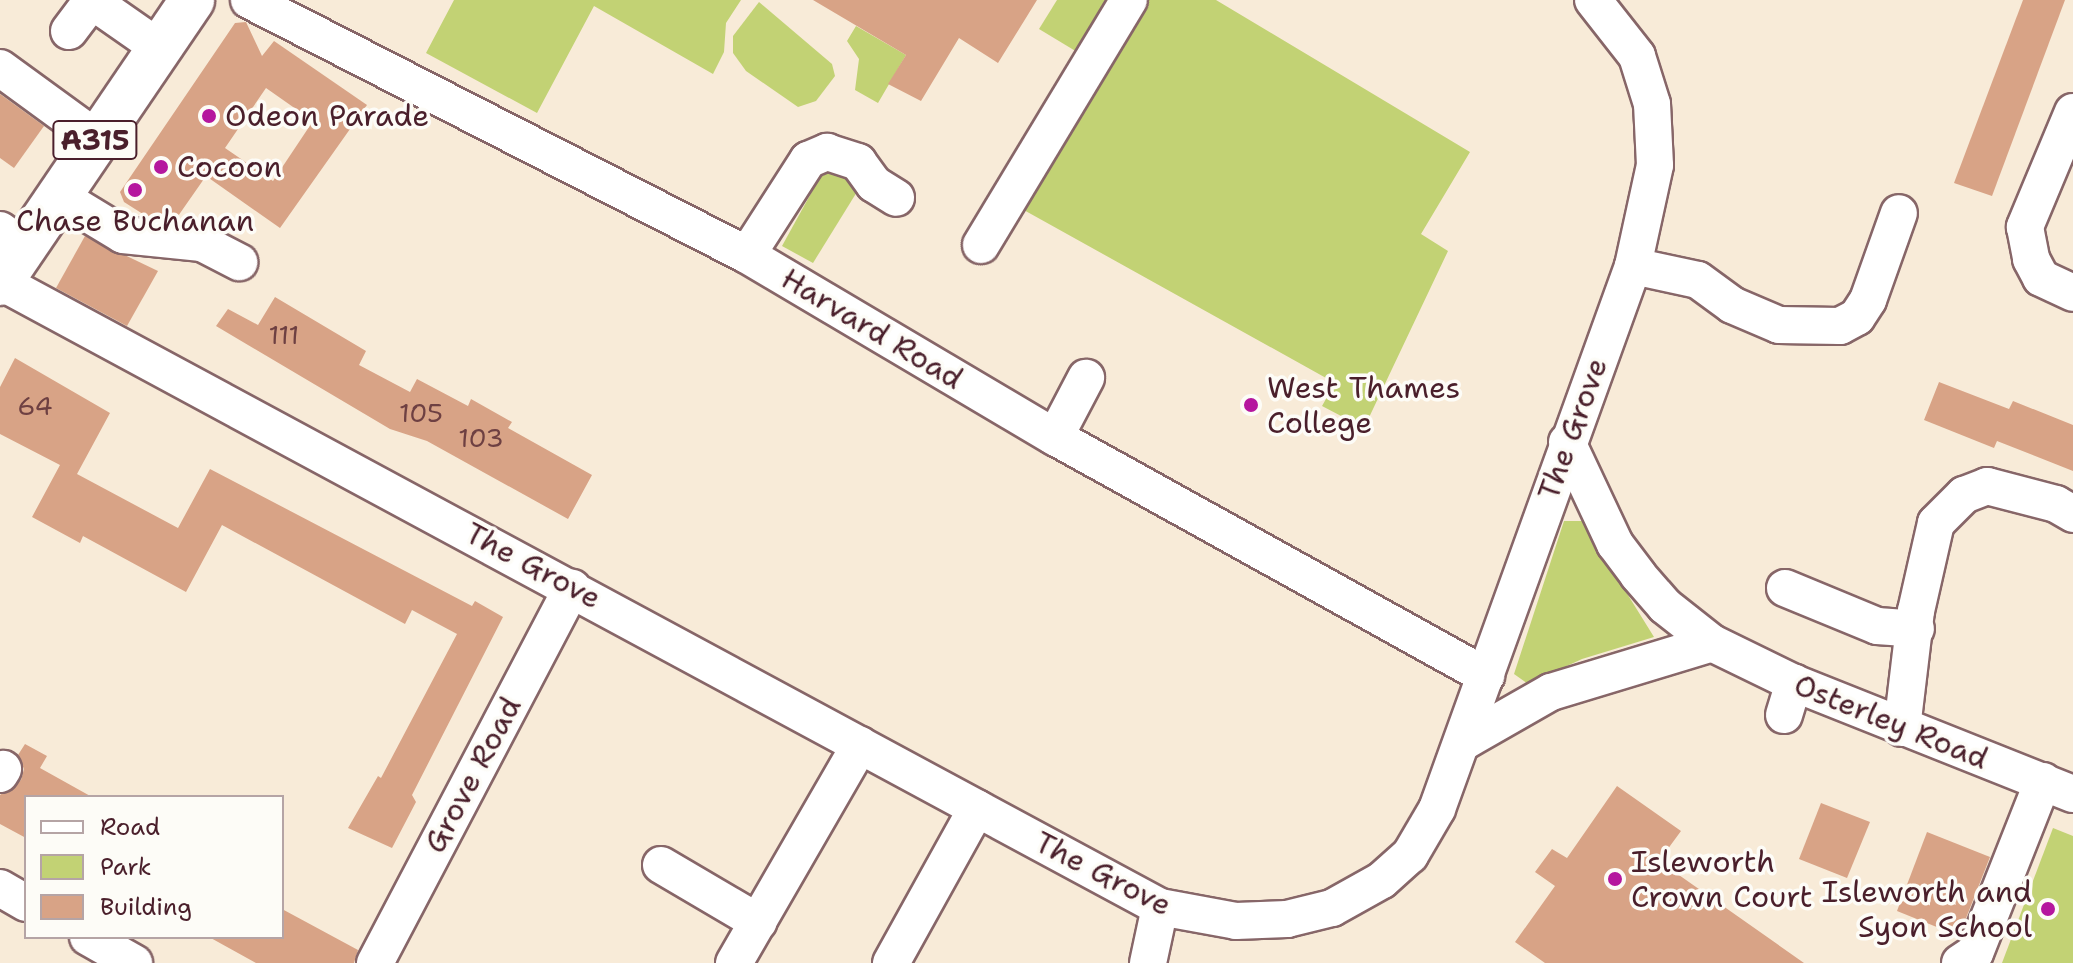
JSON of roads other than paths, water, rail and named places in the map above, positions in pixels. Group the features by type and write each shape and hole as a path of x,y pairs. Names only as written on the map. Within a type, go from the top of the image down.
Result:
{"main road":[{"name":"A315","path":"6,260 57,195 192,0"}],"street":[{"path":"69,31 92,0 158,47"},
{"name":"Harvard Road","path":"249,0 747,255 1055,437 1486,676"},
{"path":"981,245 1129,0"},
{"name":"The Grove","path":"6,260 572,587 1160,907 1236,921 1287,919 1332,908 1382,880 1410,855 1437,809 1465,741 1567,442 1633,266 1655,165 1652,104 1637,56 1593,0"},
{"path":"0,68 96,138"},
{"path":"2066,290 2041,278 2025,227 2073,112"},
{"path":"747,255 808,160 827,152 858,162 874,184 896,198"},
{"path":"57,195 123,235 202,243 239,262"},
{"path":"1633,266 1698,280 1732,305 1779,325 1840,326 1857,317 1868,300 1899,213"},
{"path":"1055,437 1086,378"},
{"name":"Osterley Road","path":"1567,442 1615,544 1638,575 1665,606 1789,699 1902,728 2058,788"},
{"path":"1902,728 1928,542 1936,523 1964,495 1987,486 2014,490 2073,514"},
{"name":"Grove Road","path":"375,963 572,587"},
{"path":"1785,588 1877,626 1916,629"},
{"path":"1465,741 1551,692 1712,643"},
{"path":"734,963 860,745"},
{"path":"1960,963 1975,953 2058,788"},
{"path":"891,963 977,808"},
{"path":"661,865 758,922"},
{"path":"0,888 24,902"},
{"path":"1148,963 1160,907"},
{"path":"92,939 134,963"}],"place":[{"name":"Odeon Parade","path":"209,116"},
{"name":"Cocoon","path":"161,167"},
{"name":"Chase Buchanan","path":"135,190"},
{"name":"West Thames College","path":"1251,405"},
{"name":"Isleworth Crown Court","path":"1615,879"},
{"name":"Isleworth and Syon School","path":"2048,909"}]}
